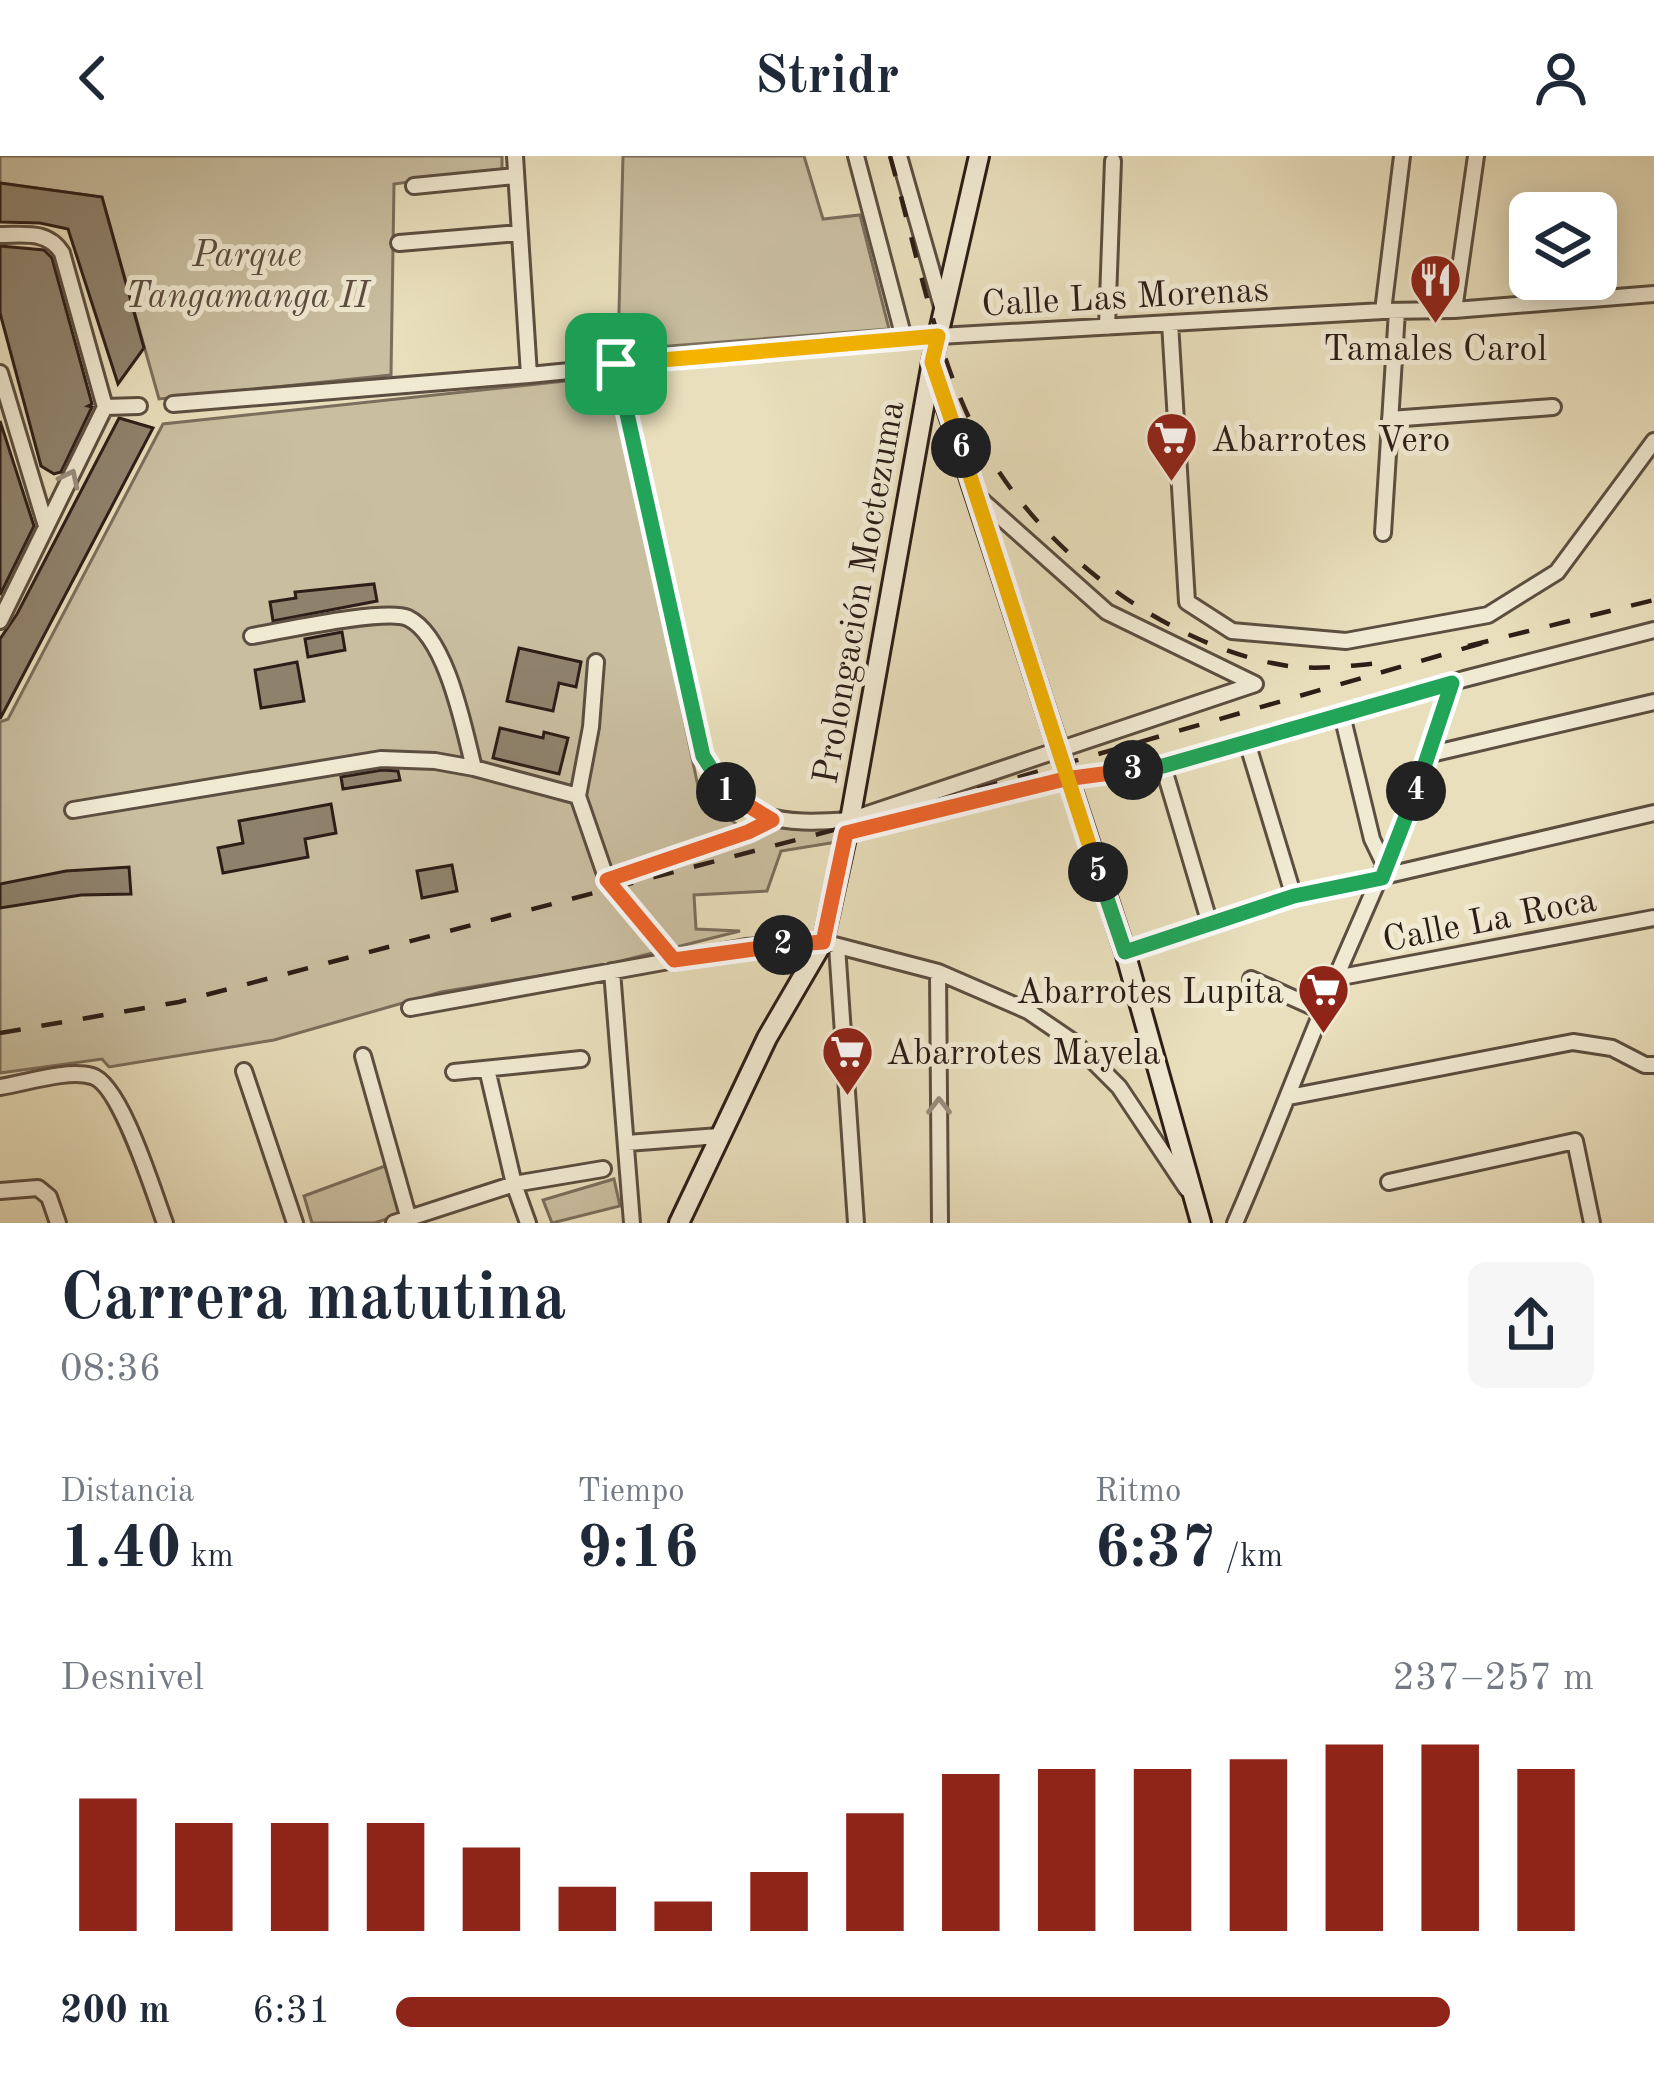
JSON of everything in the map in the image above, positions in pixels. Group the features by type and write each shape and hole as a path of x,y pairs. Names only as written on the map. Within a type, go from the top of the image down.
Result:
{"main road":[{"name":"Prolongación Moctezuma","path":"679,1223 767,1038 830,944 932,362 979,156"},
{"path":"932,362 1125,952 1199,1213"}],"street":[{"path":"515,156 529,375"},
{"path":"856,156 904,338"},
{"path":"899,156 943,310"},
{"path":"1382,533 1390,419 1390,311 1402,156"},
{"path":"1454,310 1476,156"},
{"path":"1107,327 1113,161"},
{"path":"414,186 515,176"},
{"path":"399,243 519,233"},
{"path":"0,235 40,236 54,241 62,253 105,407 0,621"},
{"name":"Calle Las Morenas","path":"173,404 904,338 1454,310 1654,294"},
{"path":"1169,323 1187,602 1232,631 1346,640 1488,615 1557,572 1654,441"},
{"path":"616,364 703,756 719,787 772,820 848,826 1065,779 1163,766 1654,631"},
{"path":"0,373 46,526"},
{"path":"105,407 139,406"},
{"path":"1390,419 1553,407"},
{"path":"848,826 1255,684 1107,612 978,497"},
{"path":"252,636 378,616 406,617 427,634 452,685 474,768"},
{"path":"596,662 591,727 578,796 607,880 674,960"},
{"path":"1235,1223 1384,873 1431,754 1452,683"},
{"path":"1431,754 1654,702"},
{"path":"1342,715 1384,873"},
{"path":"1247,742 1294,896"},
{"path":"73,810 381,759 435,760 578,796"},
{"path":"1163,766 1210,924"},
{"path":"1125,952 1294,896 1654,813"},
{"path":"607,880 772,820"},
{"name":"Calle La Roca","path":"1336,978 1654,918"},
{"path":"830,944 856,1223"},
{"path":"410,1008 746,947 830,944 938,972 1028,1011 1075,1043 1119,1087 1199,1213"},
{"path":"612,971 632,1223"},
{"path":"938,972 940,1223"},
{"path":"1251,979 1324,1012"},
{"path":"1289,1097 1574,1042 1612,1048 1654,1065"},
{"path":"363,1056 404,1221 514,1184 603,1168"},
{"path":"454,1072 581,1059"},
{"path":"487,1069 528,1223"},
{"path":"244,1071 295,1223"},
{"path":"0,1087 86,1074 100,1079 119,1106 165,1223"},
{"path":"627,1143 719,1136"},
{"path":"1389,1182 1575,1141 1592,1223"},
{"path":"0,1191 38,1188 49,1197 58,1223"}],"green space":[{"name":"Parque Tangamanga II","path":"0,156 502,156 502,169 394,184 391,375 159,399 102,197 0,183"},
{"path":"623,156 804,156 823,219 860,215 889,329 618,350"},
{"path":"612,376 700,796 744,830 843,822 843,841 781,851 767,891 694,895 696,929 740,931 605,965 441,992 274,1040 109,1067 102,1059 0,1073 0,722 8,719 163,424"},
{"path":"385,1166 401,1214 375,1223 312,1223 304,1196"},
{"path":"614,1179 620,1206 552,1223 543,1200"}],"building":[{"path":"0,183 102,197 144,348 118,384 68,229 0,222"},
{"path":"0,246 44,250 52,258 92,404 61,472 54,474 41,466 0,313"},
{"path":"119,418 153,428 0,719 0,639"},
{"path":"0,421 34,526 0,595"},
{"path":"374,584 377,601 273,621 270,602 296,598 295,592"},
{"path":"342,632 345,650 308,657 305,639"},
{"path":"519,648 581,662 576,687 559,683 553,711 507,701"},
{"path":"297,662 304,701 261,708 255,670"},
{"path":"500,728 543,738 544,732 568,738 559,774 493,758"},
{"path":"398,771 400,780 343,789 341,777"},
{"path":"331,804 336,833 305,839 308,857 223,873 218,848 243,843 239,821"},
{"path":"452,865 457,891 422,898 417,871"},
{"path":"129,867 131,894 81,895 0,908 0,884 66,871"}],"railway":[{"path":"890,156 951,374 981,442 1036,520 1110,587 1197,638 1288,666 1379,663"},
{"path":"1468,646 1654,600"},
{"path":"0,1033 179,1002 849,826 1483,643"}],"place":[{"name":"Tamales Carol","path":"1435,325"},
{"name":"Abarrotes Vero","path":"1172,484"},
{"name":"Abarrotes Lupita","path":"1323,1036"},
{"name":"Abarrotes Mayela","path":"847,1097"}],"route":[{"path":"616,364 703,756 719,787 772,820 607,880 674,960 746,947 823,942 846,833 1065,779 1163,766 1452,683 1431,754 1382,878 1294,896 1125,952 1065,779 932,362 938,336 616,364"}]}
